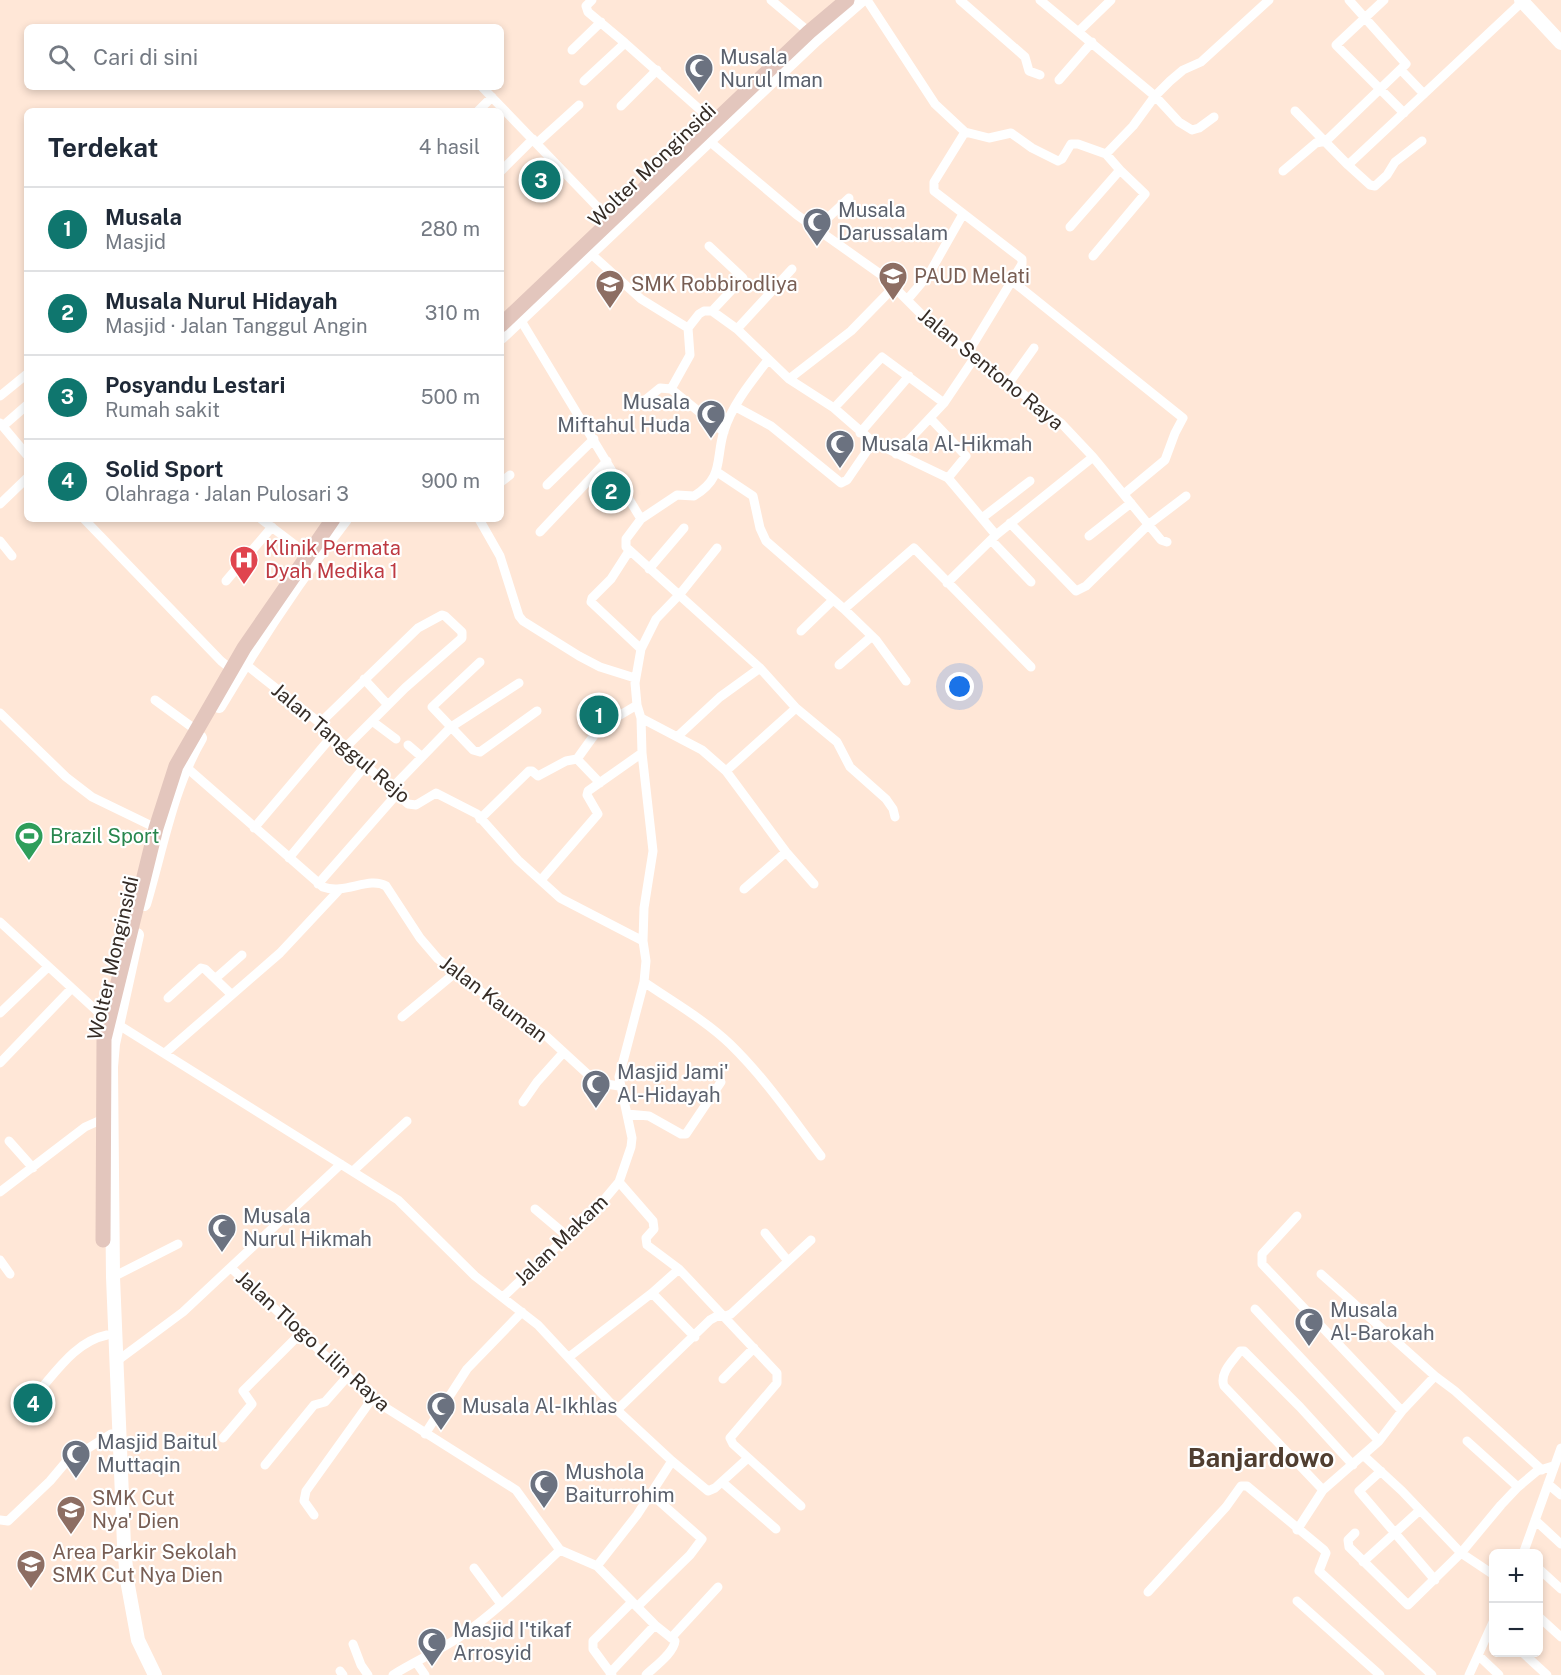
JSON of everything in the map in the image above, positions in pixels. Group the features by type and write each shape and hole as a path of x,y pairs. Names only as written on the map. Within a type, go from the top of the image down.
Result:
{"main road":[{"name":"Wolter Monginsidi","path":"504,335 708,140 721,120 809,32 847,0"},
{"name":"Wolter Monginsidi","path":"504,322 611,220 721,120 861,0"},
{"path":"1522,1 1561,43"},
{"name":"Wolter Monginsidi","path":"108,1241 113,1022 156,828 176,766 196,730 307,554 331,522"},
{"name":"Wolter Monginsidi","path":"108,1241 103,1119 104,1039 113,1022 176,794 196,745 238,666 343,522"},
{"path":"108,1241 113,1277 127,1580 138,1640 155,1675"},
{"path":"108,1241 107,1335 116,1543 124,1618 131,1646 146,1675"}],"street":[{"path":"592,0 586,9 657,70 721,120"},
{"path":"771,0 809,32"},
{"path":"867,0 935,104 965,132 989,138 1011,133 1054,160 1062,159 1074,143 1106,154 1145,194 1094,256"},
{"path":"960,0 1025,57 1029,71 1040,75"},
{"path":"1040,0 1155,96 1179,122 1192,130 1199,128 1214,117"},
{"path":"1078,31 1111,0"},
{"path":"1106,154 1133,126 1155,96 1183,70 1202,62 1269,0"},
{"path":"1283,171 1316,143 1326,141 1405,66 1405,62 1348,0"},
{"path":"1384,0 1336,45 1404,113"},
{"path":"1348,165 1522,1"},
{"path":"572,50 601,22"},
{"path":"1059,80 1092,42"},
{"path":"584,81 625,43"},
{"path":"621,106 657,70"},
{"path":"1401,70 1424,94"},
{"path":"485,90 499,108"},
{"path":"481,108 492,97"},
{"path":"504,168 579,105"},
{"path":"1295,111 1369,184 1376,185 1387,175 1395,162 1422,141"},
{"path":"504,116 535,141 611,220"},
{"path":"896,454 944,403 1022,264 1021,257 937,195 933,186 944,163 965,132"},
{"name":"Jalan Sentono Raya","path":"708,140 790,210 883,276 930,323 1061,423 1162,541 1167,542"},
{"path":"1070,227 1120,170"},
{"path":"816,229 849,198"},
{"path":"907,300 928,274 963,214"},
{"path":"709,246 743,278 712,311"},
{"path":"590,253 641,299 688,328"},
{"path":"737,329 792,269"},
{"path":"1011,280 1183,418 1165,460 1124,494"},
{"path":"789,379 851,331 894,287"},
{"path":"671,389 690,355 688,328 699,314 712,311 737,329 789,379 834,408 860,433 896,454 948,478 1031,582"},
{"path":"520,319 641,519"},
{"path":"1009,383 1034,348"},
{"path":"834,408 882,357 944,403"},
{"path":"768,360 744,392 724,432 717,472 694,496 677,495 641,519 625,543 629,551 680,594 760,668 796,708 837,742 850,767 886,799 893,808 895,816"},
{"path":"860,433 909,375"},
{"path":"0,396 24,376"},
{"path":"644,401 660,387 671,389 724,432"},
{"path":"24,407 1,424 24,451"},
{"path":"736,407 771,426 841,483 847,480 873,442"},
{"path":"930,418 966,456 948,478"},
{"path":"547,484 594,439"},
{"path":"946,583 993,537 1092,457"},
{"path":"540,532 607,461"},
{"path":"717,472 753,496 760,528 766,541 872,636 906,681"},
{"path":"504,480 510,475"},
{"path":"0,504 24,481"},
{"path":"982,518 1030,481"},
{"path":"1010,523 1076,591 1086,586 1148,525 1186,496"},
{"path":"1089,536 1131,503"},
{"name":"Jalan Tanggul Rejo","path":"87,522 221,662 238,666 320,723 394,792 413,805 436,793 475,812 518,860 560,898 643,941"},
{"path":"265,522 307,554"},
{"path":"481,522 500,556 519,616 525,623 600,667 635,678"},
{"path":"226,581 272,527"},
{"path":"649,569 684,528"},
{"path":"0,541 12,556"},
{"path":"619,1086 619,1077 644,982 646,961 643,941 644,908 653,851 642,753 641,718 637,705 635,678 641,649 656,619 680,594 717,548"},
{"path":"844,609 914,548 1031,667"},
{"path":"629,551 611,579 592,598 591,602 641,649"},
{"path":"801,631 833,600"},
{"path":"320,723 418,628 440,616 445,616 462,632 462,638 388,705 346,747"},
{"path":"839,665 872,636"},
{"path":"480,662 432,707 473,750 480,752 537,711"},
{"path":"678,736 720,697 760,668"},
{"path":"364,679 388,705"},
{"path":"318,884 422,757 451,727 519,683"},
{"path":"155,700 196,730"},
{"path":"480,819 529,771 538,776 566,761 577,759 598,730 637,705"},
{"path":"726,771 796,708"},
{"path":"0,729 4,717 66,777 93,796 156,828"},
{"path":"641,718 708,754 726,771 786,852 814,884"},
{"path":"372,721 396,740"},
{"path":"254,828 333,735"},
{"path":"408,745 422,757"},
{"path":"541,880 597,815 587,793 642,753"},
{"path":"577,759 600,783"},
{"path":"289,858 366,765"},
{"name":"Jalan Kauman","path":"186,767 318,884 339,890 376,883 386,886 427,946 455,973 545,1035 594,1080 619,1086"},
{"path":"744,889 786,852"},
{"path":"165,1053 280,953 339,890"},
{"path":"0,922 71,989 113,1022 398,1200 476,1276 538,1325 617,1410 708,1491 712,1491 748,1458"},
{"path":"216,978 242,955"},
{"path":"0,1013 48,967"},
{"path":"168,998 201,968 216,978 231,994"},
{"path":"402,1017 455,973"},
{"path":"644,982 707,1024 730,1044 761,1076 821,1156"},
{"path":"0,1063 71,989"},
{"path":"522,1102 563,1053"},
{"path":"627,1114 649,1116 681,1134 686,1134 721,1082"},
{"name":"Jalan Makam","path":"503,1297 598,1207 619,1182 632,1138 619,1086"},
{"path":"0,1192 85,1127 103,1119"},
{"path":"352,1171 407,1121"},
{"path":"9,1141 33,1168"},
{"path":"117,1361 183,1312 341,1164"},
{"path":"619,1182 653,1221 654,1229 646,1238 647,1245 679,1269 777,1373 777,1383 730,1438 730,1442 801,1506"},
{"path":"535,1209 567,1236"},
{"path":"1297,1216 1262,1254 1262,1264 1402,1411"},
{"path":"765,1233 788,1262"},
{"path":"617,1410 716,1317 732,1314 811,1240"},
{"path":"113,1277 178,1244"},
{"path":"0,1260 10,1274"},
{"name":"Jalan Tlogo Lilin Raya","path":"231,1268 372,1399 516,1490 560,1551"},
{"path":"569,1357 652,1293 679,1269"},
{"path":"1321,1275 1542,1470"},
{"path":"652,1293 695,1336"},
{"path":"1255,1309 1379,1441"},
{"path":"425,1434 467,1369 522,1312"},
{"path":"223,1438 252,1404 243,1391 301,1333"},
{"path":"39,1391 80,1347 95,1337 107,1335"},
{"path":"723,1379 754,1348"},
{"path":"1323,1490 1224,1386 1222,1381 1224,1372 1240,1351 1244,1351 1292,1399 1353,1465"},
{"path":"265,1465 314,1406 325,1402 348,1376"},
{"path":"1298,1530 1323,1490 1379,1441 1402,1411 1435,1376"},
{"path":"314,1515 304,1501 306,1491 372,1399"},
{"path":"0,1520 8,1521 50,1481 66,1462 111,1434"},
{"path":"1467,1441 1518,1487"},
{"path":"1524,1549 1561,1447"},
{"path":"1363,1455 1461,1553 1489,1572"},
{"path":"597,1566 637,1515 672,1461"},
{"path":"1355,1533 1347,1543 1407,1605 1461,1553 1500,1505 1518,1487 1534,1472 1553,1467"},
{"path":"1380,1471 1359,1491 1435,1580"},
{"path":"722,1482 776,1528"},
{"path":"1548,1484 1561,1496"},
{"path":"1148,1592 1219,1515 1243,1485 1326,1553 1319,1571 1432,1675"},
{"path":"651,1494 702,1539 690,1555 593,1641 593,1649 611,1674 655,1624"},
{"path":"1363,1562 1420,1510"},
{"path":"1534,1520 1561,1544"},
{"path":"393,1675 463,1635 560,1551 597,1566 675,1643 646,1675"},
{"path":"474,1568 501,1604"},
{"path":"1543,1572 1561,1588"},
{"path":"671,1638 718,1587"},
{"path":"1297,1601 1380,1675"},
{"path":"1543,1620 1561,1637"},
{"path":"1469,1675 1489,1632"},
{"path":"353,1644 361,1665 368,1675"},
{"path":"1478,1655 1499,1675"},
{"path":"1527,1657 1547,1675"},
{"path":"416,1662 425,1675"}],"place":[{"name":"Musala Nurul Iman","path":"699,94"},
{"name":"Posyandu Lestari","path":"541,180"},
{"name":"Musala Darussalam","path":"817,248"},
{"name":"PAUD Melati","path":"893,302"},
{"name":"SMK Robbirodliya","path":"610,310"},
{"name":"Musala Miftahul Huda","path":"711,440"},
{"name":"Musala Al-Hikmah","path":"840,470"},
{"name":"Musala Nurul Hidayah","path":"611,491"},
{"name":"Klinik Permata Dyah Medika 1","path":"244,586"},
{"name":"Musala","path":"599,715"},
{"name":"Brazil Sport","path":"29,862"},
{"name":"Masjid Jami' Al-Hidayah","path":"596,1110"},
{"name":"Musala Nurul Hikmah","path":"222,1254"},
{"name":"Musala Al-Barokah","path":"1309,1348"},
{"name":"Solid Sport","path":"33,1403"},
{"name":"Musala Al-Ikhlas","path":"441,1432"},
{"name":"Masjid Baitul Muttaqin","path":"76,1480"},
{"name":"Mushola Baiturrohim","path":"544,1510"},
{"name":"SMK Cut Nya' Dien","path":"71,1536"},
{"name":"Area Parkir Sekolah SMK Cut Nya Dien","path":"31,1590"},
{"name":"Masjid I'tikaf Arrosyid","path":"432,1668"}],"district":[{"name":"Banjardowo","path":"1261,1458"}]}
